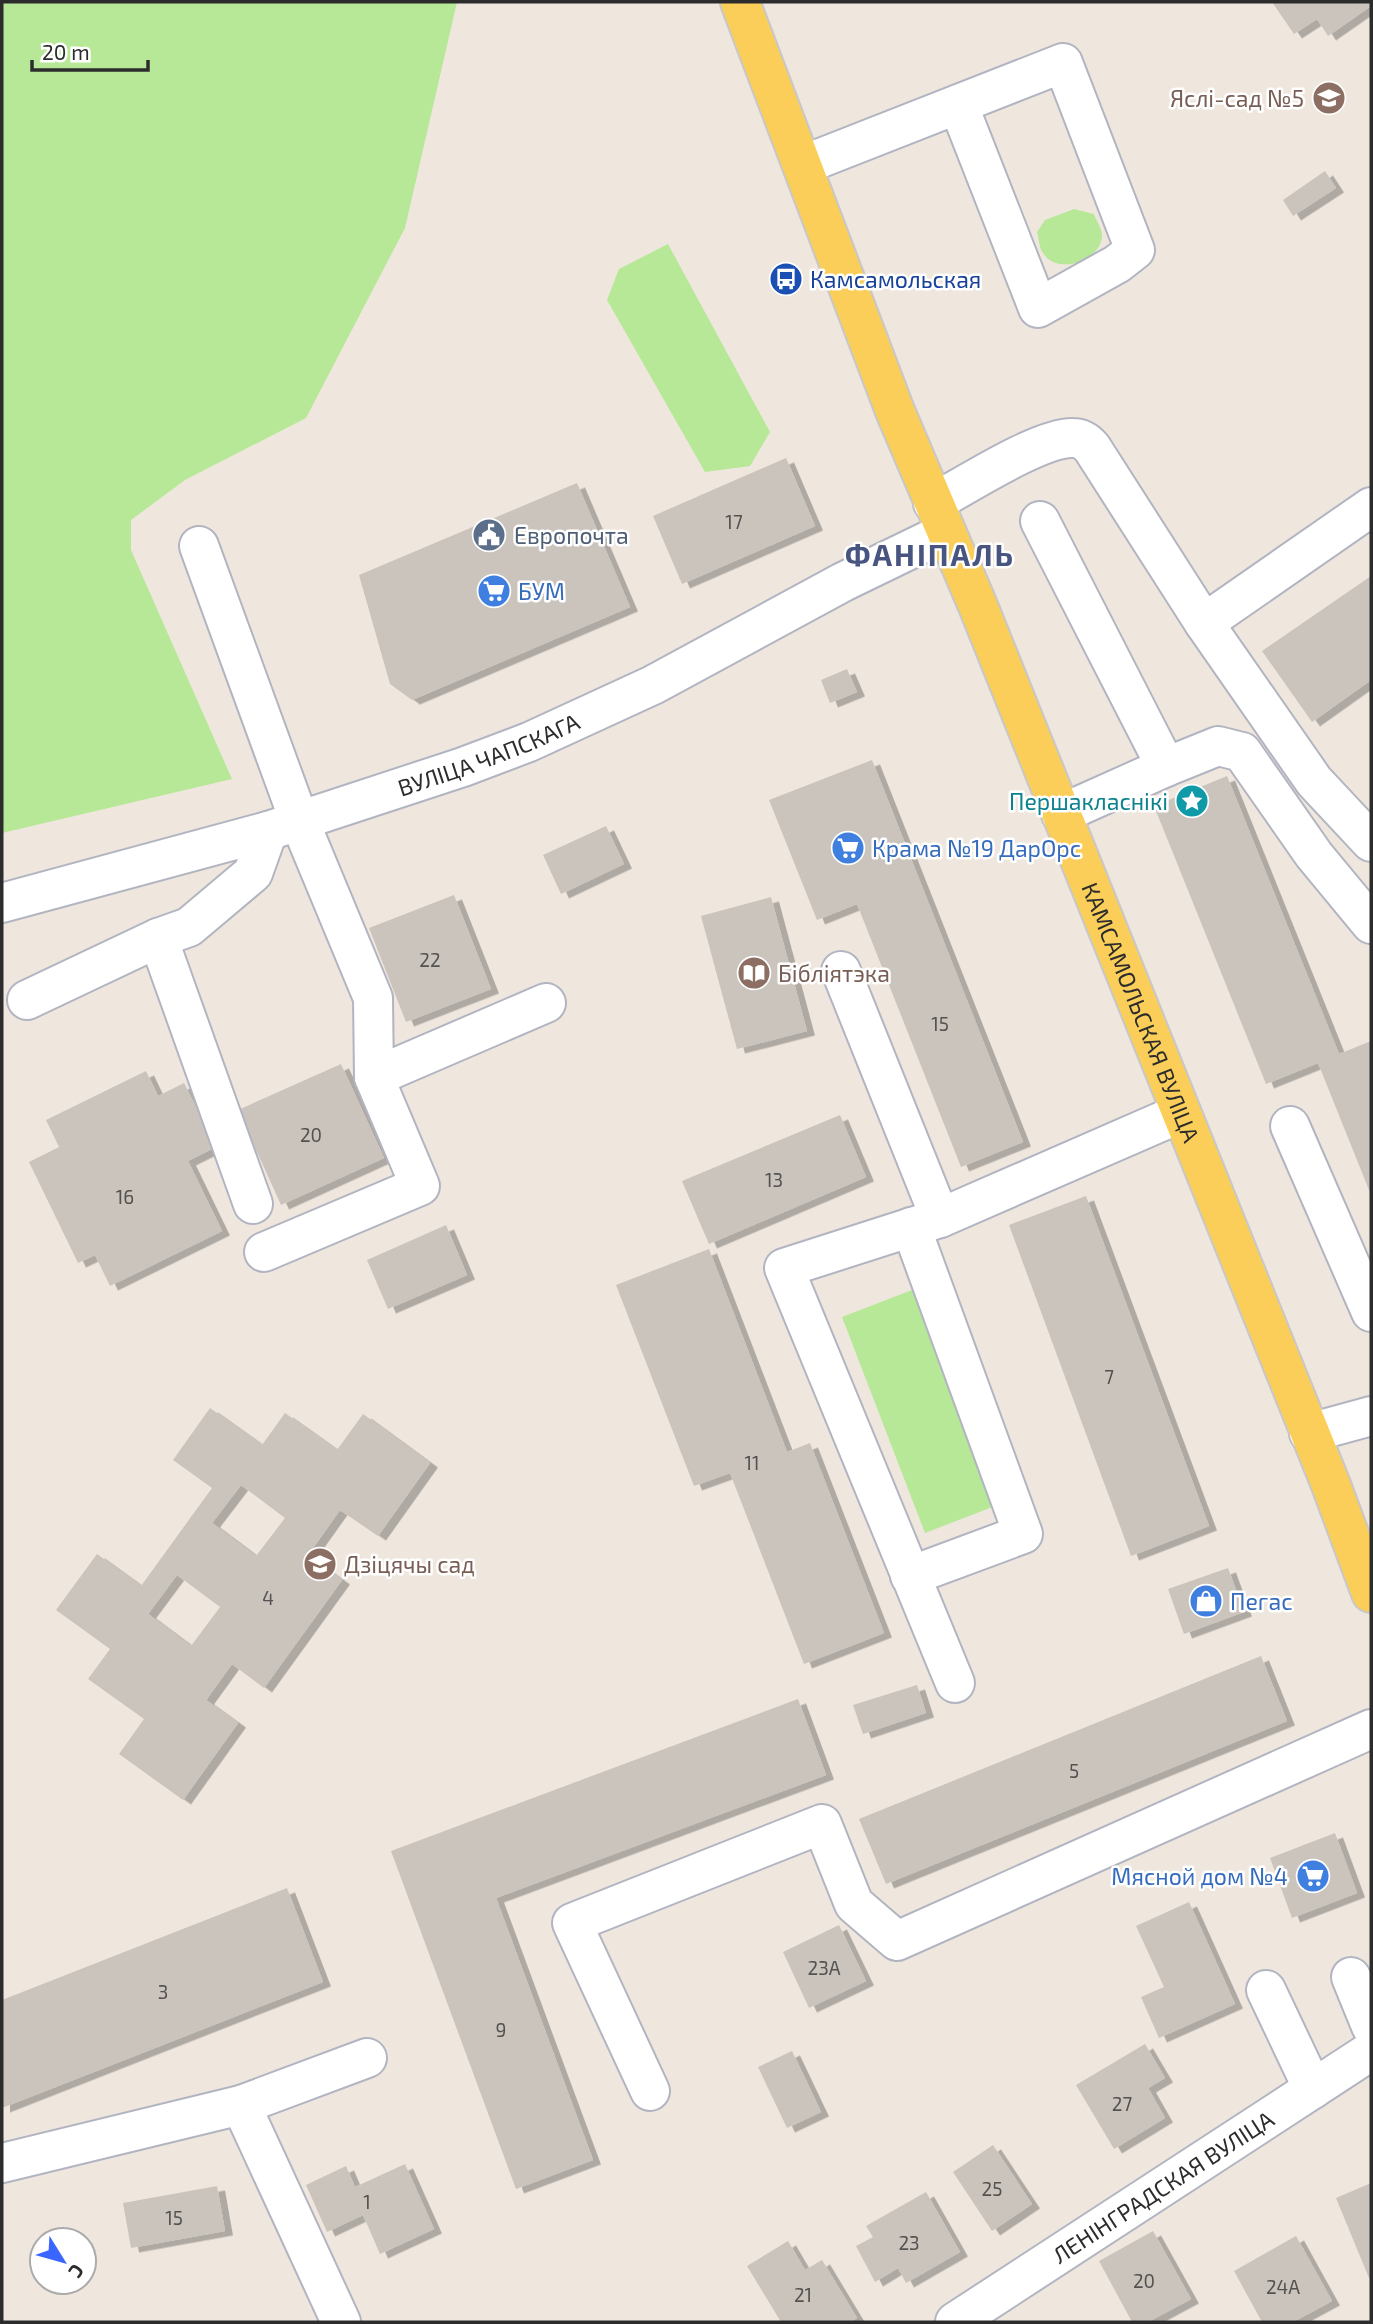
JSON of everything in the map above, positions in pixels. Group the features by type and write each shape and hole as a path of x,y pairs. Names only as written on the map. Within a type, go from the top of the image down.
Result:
{"main road":[{"name":"КАМСАМОЛЬСКАЯ ВУЛІЦА","path":"740,2 895,411 1061,814 1331,1485 1371,1593"}],"street":[{"path":"803,165 958,104 1063,64 1135,250 1116,264 1038,308 958,104"},
{"name":"ВУЛІЦА ЧАПСКАГА","path":"2,903 284,825 399,789 529,742 653,685 843,582 939,517 1018,456 1050,443 1073,438 1085,441 1092,448 1204,623"},
{"path":"1371,507 1204,623 1314,781 1371,842"},
{"path":"1041,521 1167,767"},
{"path":"199,546 284,825 373,998 374,1077 420,1186 264,1252"},
{"path":"1061,814 1218,746 1242,752 1314,855 1371,924"},
{"path":"27,1000 158,938 189,927 253,873 284,825"},
{"path":"158,938 253,1204"},
{"path":"841,971 925,1223 1023,1534 911,1576"},
{"path":"374,1077 547,1003"},
{"path":"955,1683 784,1268 925,1223 1181,1113"},
{"path":"1290,1126 1371,1312"},
{"path":"1309,1433 1371,1416"},
{"path":"650,2091 572,1923 822,1824 854,1905 897,1941 1371,1729"},
{"path":"1351,1977 1371,2026"},
{"path":"1266,1990 1313,2089"},
{"name":"ЛЕНІНГРАДСКАЯ ВУЛІЦА","path":"955,2322 1371,2051"},
{"path":"2,2163 241,2105 367,2058"},
{"path":"241,2105 341,2322"}],"green space":[{"path":"2,2 457,2 405,228 306,418 185,480 131,520 131,550 232,779 2,833"},
{"path":"1074,209 1094,214 1102,233 1100,244 1087,258 1058,264 1043,253 1037,232 1045,220"},
{"path":"668,244 770,432 750,466 705,472 607,300 619,269"},
{"path":"912,1290 995,1506 925,1533 842,1317"}],"building":[{"path":"1272,2 1371,2 1371,6 1328,36 1317,19 1294,34"},
{"path":"1325,171 1336,188 1293,216 1283,200"},
{"path":"786,458 815,526 682,584 653,516"},
{"name":"БУМ","path":"577,483 630,607 412,700 390,684 359,575"},
{"path":"1371,576 1371,680 1312,722 1262,651"},
{"path":"847,669 857,692 830,703 821,680"},
{"path":"872,760 1023,1142 961,1167 857,904 817,920 769,800"},
{"path":"1227,776 1339,1054 1371,1041 1371,1195 1318,1063 1266,1084 1154,806"},
{"path":"606,826 624,864 561,894 543,855"},
{"path":"454,895 491,989 406,1022 369,928"},
{"name":"Бібліятэка","path":"771,897 807,1031 737,1049 701,916"},
{"path":"341,1064 384,1158 281,1205 238,1110"},
{"path":"146,1071 158,1096 184,1083 216,1147 188,1161 222,1231 110,1286 95,1255 78,1263 29,1162 59,1147 46,1120"},
{"path":"840,1115 866,1177 709,1244 682,1181"},
{"path":"1086,1196 1209,1526 1131,1556 1009,1225"},
{"path":"446,1225 467,1275 388,1309 367,1260"},
{"path":"709,1249 787,1452 810,1443 884,1633 804,1664 730,1473 694,1486 616,1285"},
{"path":"210,1408 262,1445 285,1413 337,1450 363,1414 430,1463 378,1536 340,1510 308,1555 342,1580 264,1688 232,1664 206,1700 238,1723 183,1800 119,1754 144,1719 88,1679 110,1649 56,1610 97,1554 141,1586 212,1488 173,1460","holes":["241,1485 285,1518 256,1556 212,1523","177,1575 220,1607 191,1646 148,1614"]},
{"name":"Пегас","path":"1228,1568 1244,1612 1184,1634 1168,1589"},
{"path":"1261,1656 1287,1721 886,1884 859,1819"},
{"path":"917,1685 926,1713 863,1734 853,1705"},
{"path":"798,1699 826,1775 496,1898 593,2160 516,2189 391,1851"},
{"name":"Мясной дом №4","path":"1335,1833 1357,1893 1292,1918 1270,1858"},
{"path":"287,1888 323,1982 2,2108 2,2000"},
{"path":"1189,1902 1235,2004 1159,2038 1141,1997 1164,1987 1136,1926"},
{"path":"839,1925 866,1981 809,2008 783,1952"},
{"path":"1145,2044 1165,2078 1148,2088 1165,2118 1114,2149 1076,2085"},
{"path":"792,2051 821,2112 787,2128 758,2067"},
{"path":"993,2145 1032,2204 992,2231 953,2172"},
{"path":"405,2164 434,2229 380,2254 363,2215 327,2232 306,2185 346,2166 355,2187"},
{"path":"1371,2183 1371,2277 1369,2278 1336,2198"},
{"path":"217,2186 225,2231 131,2248 123,2203"},
{"path":"926,2192 960,2252 906,2283 898,2268 875,2282 856,2246 873,2237 866,2226"},
{"path":"1153,2231 1191,2299 1148,2322 1132,2322 1099,2261"},
{"path":"1296,2236 1332,2301 1293,2322 1262,2322 1234,2271"},
{"path":"788,2241 805,2270 822,2260 857,2318 850,2322 781,2322 747,2266"}],"place":[{"name":"Яслі-сад №5","path":"1329,98"},
{"name":"Камсамольская","path":"786,279"},
{"name":"Европочта","path":"489,535"},
{"name":"БУМ","path":"494,591"},
{"name":"Першакласнікі","path":"1192,801"},
{"name":"Крама №19 ДарОрс","path":"848,848"},
{"name":"Бібліятэка","path":"754,973"},
{"name":"Дзіцячы сад","path":"320,1564"},
{"name":"Пегас","path":"1206,1601"},
{"name":"Мясной дом №4","path":"1313,1876"}],"district":[{"name":"ФАНІПАЛЬ","path":"930,554"}]}
